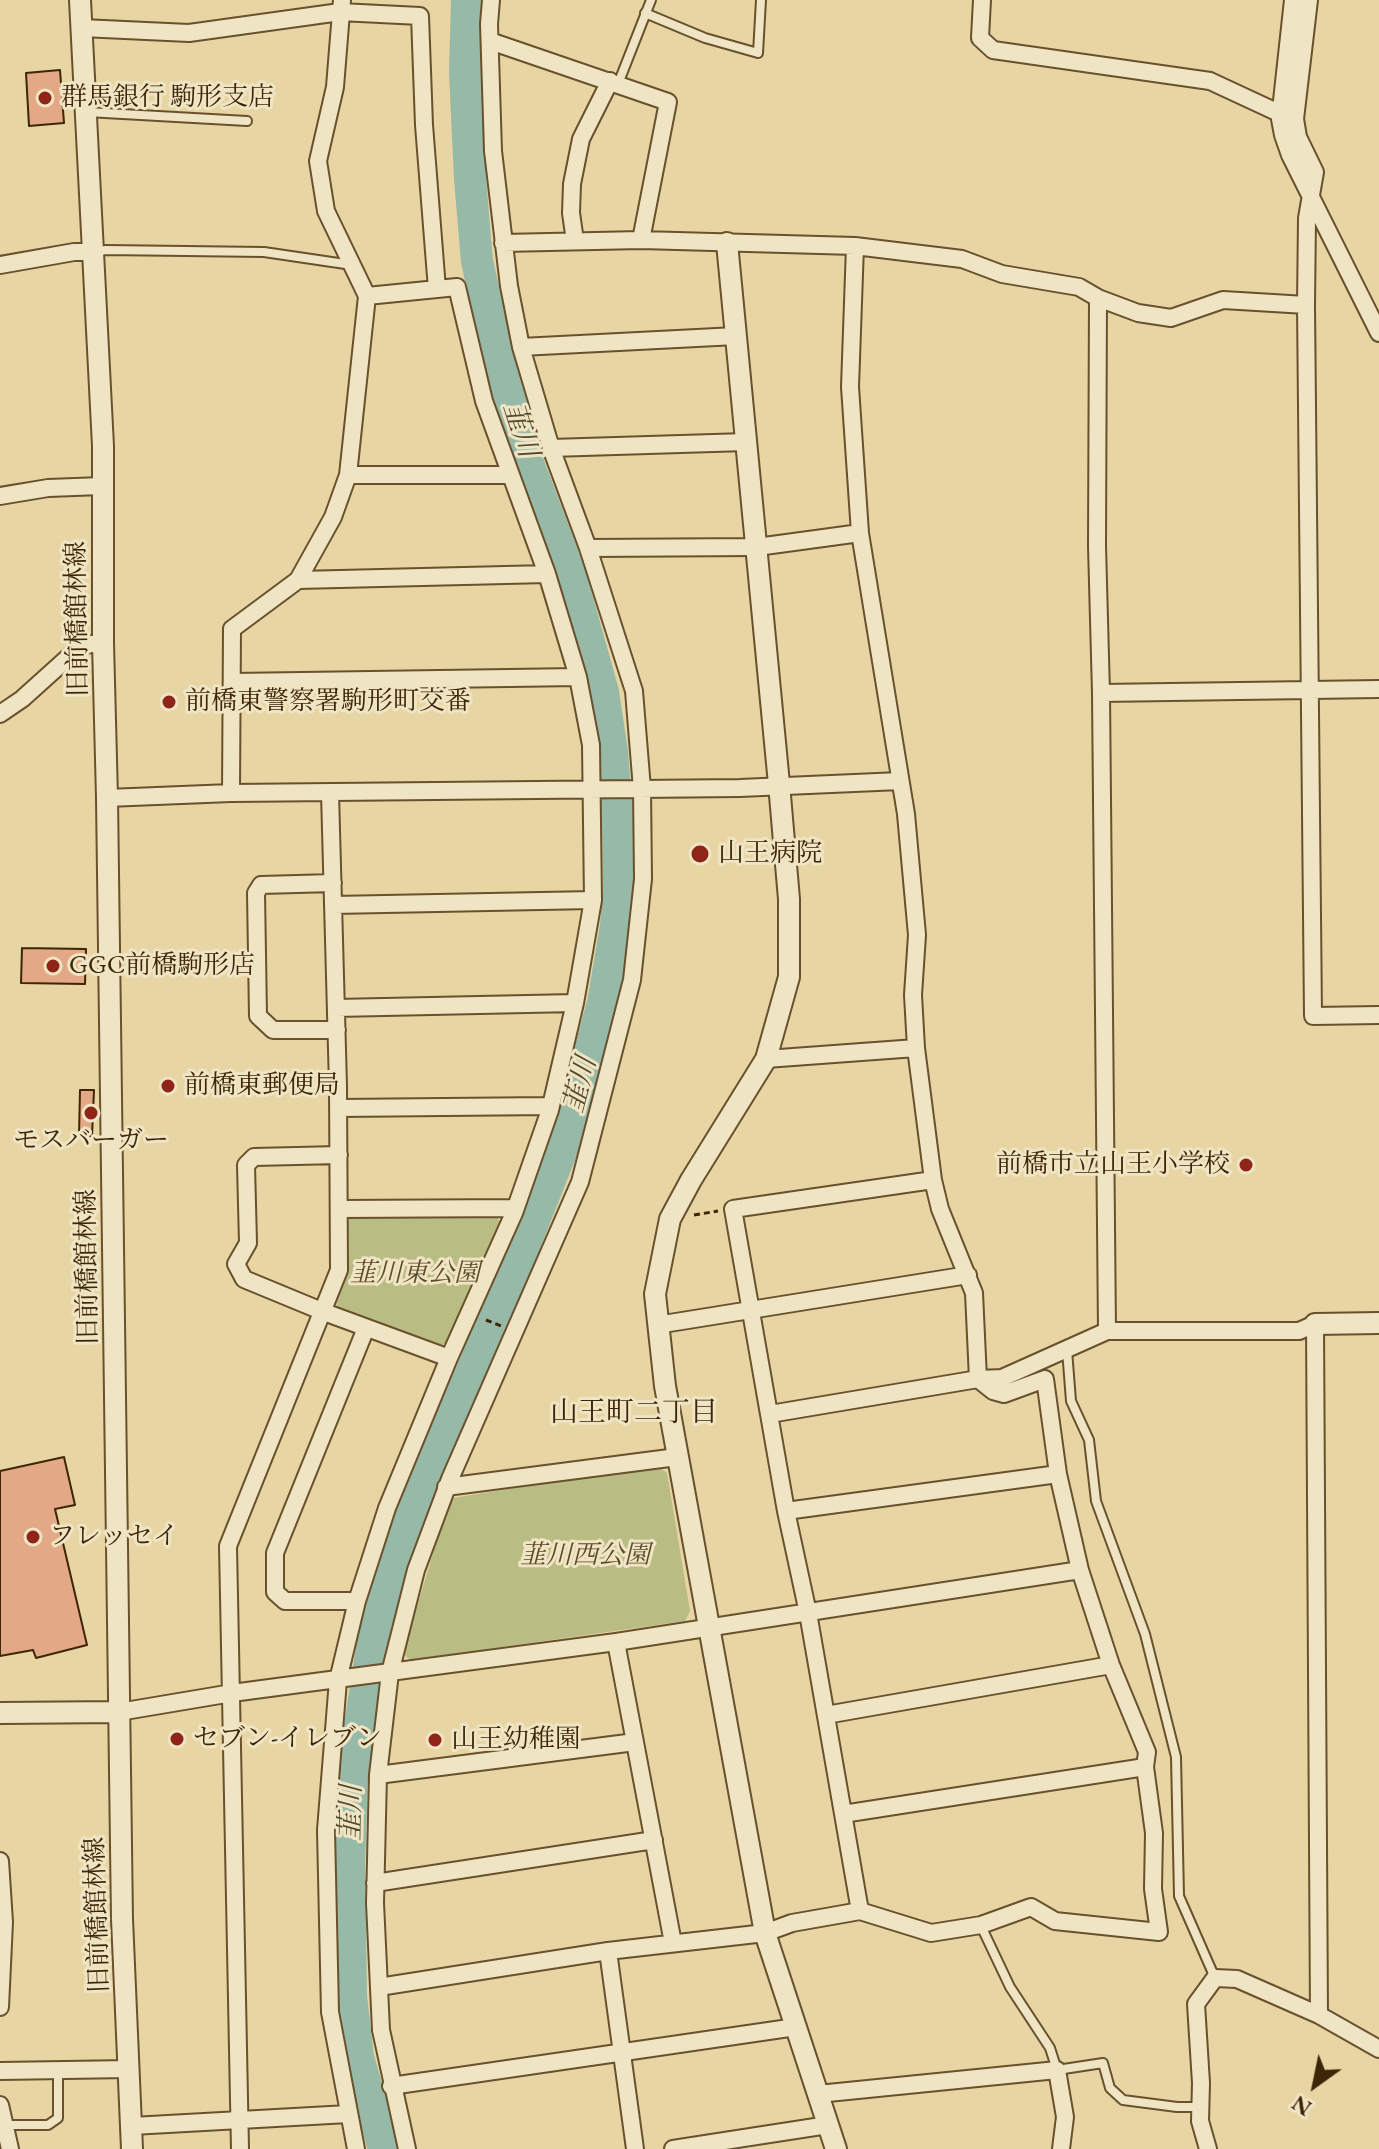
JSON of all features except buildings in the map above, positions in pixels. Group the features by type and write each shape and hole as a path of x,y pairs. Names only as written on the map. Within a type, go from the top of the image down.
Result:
{"street":[{"name":"旧前橋館林線","path":"80,0 103,446 103,643 122,1919 132,2149"},
{"path":"407,2149 381,2030 375,1883 384,1674 446,1487 580,1182 632,980 643,879 634,691 588,548 551,448 521,347 503,243 493,151 491,0"},
{"path":"982,0 980,38 993,50 1210,81 1281,114"},
{"path":"1293,0 1281,114 1283,135 1290,155 1379,333"},
{"path":"1309,0 1295,119 1298,137 1315,172 1307,218 1306,305 1313,1016 1379,1015"},
{"path":"231,793 232,629 298,580 333,517 348,475 367,296 326,211 318,161 335,87 341,6"},
{"path":"82,28 189,33 341,6 420,16 425,154 437,289"},
{"path":"490,41 668,102 641,240"},
{"path":"575,241 571,213 572,184 581,139 614,83"},
{"path":"503,243 641,240 855,246 962,259 1002,274 1079,287 1098,298 1138,313 1171,318 1223,300 1306,305"},
{"path":"727,243 789,899 789,977 766,1059 670,1219 655,1294 677,1457 765,1933 836,2149"},
{"path":"379,1987 608,1951 765,1933 792,1923 860,1911 931,1933 981,1925 1031,1907 1055,1921 1159,1932 1153,1889 1154,1833 1145,1767 1147,1752 1111,1665 1080,1570 1058,1474 1045,1379 1004,1394 993,1391 978,1379 974,1293 940,1209 933,1180 916,1048 913,995 917,935 900,781 860,533 850,387 855,246"},
{"path":"0,265 74,252 94,252"},
{"path":"356,2149 330,2012 326,1830 357,1601 387,1508 516,1208 551,1106 575,1003 593,900 594,790 591,745 578,677 547,574 484,401 457,287 367,296"},
{"path":"1098,298 1097,546 1107,1331"},
{"path":"521,347 736,336"},
{"path":"551,448 746,442"},
{"path":"348,475 509,475"},
{"path":"0,496 48,488 102,486"},
{"path":"588,548 757,547 860,533"},
{"path":"298,580 547,574"},
{"path":"0,714 22,699 82,645 103,643"},
{"path":"233,682 578,677"},
{"path":"1101,693 1379,689"},
{"path":"107,798 231,793 594,790 900,781"},
{"path":"240,2149 228,1546 339,1270 339,1108 330,793"},
{"path":"333,883 261,885 256,893 258,1016 273,1030 337,1030"},
{"path":"333,905 593,900"},
{"path":"336,1008 575,1003"},
{"path":"766,1059 916,1048"},
{"path":"339,1108 551,1106"},
{"path":"339,1155 254,1157 246,1165 248,1243 236,1264 244,1279 449,1358"},
{"path":"860,1911 733,1209 933,1180"},
{"path":"340,1209 516,1208"},
{"path":"657,1325 968,1275"},
{"path":"770,1414 978,1379 1002,1378 1107,1331 1299,1331 1315,1324 1379,1323"},
{"path":"1315,1324 1319,2015"},
{"path":"357,1601 285,1601 275,1592 275,1553 366,1328"},
{"path":"446,1487 677,1457"},
{"path":"786,1511 1058,1474"},
{"path":"0,1713 119,1712 232,1693 616,1642 1080,1570"},
{"path":"616,1642 673,1943"},
{"path":"826,1715 1111,1665"},
{"path":"378,1775 635,1742"},
{"path":"843,1814 1145,1767"},
{"path":"375,1883 654,1840"},
{"path":"0,2007 4,1922 1,1871"},
{"path":"608,1951 635,2149"},
{"path":"1208,2149 1200,2121 1196,2004 1215,1978 1237,1979 1319,2015 1379,2049"},
{"path":"391,2086 796,2027"},
{"path":"0,2071 130,2069"},
{"path":"818,2094 1057,2070 1065,2117 1061,2149"},
{"path":"0,2105 10,2149"},
{"path":"132,2126 348,2114"},
{"path":"673,2149 828,2125"}],"lane":[{"path":"614,83 651,0"},
{"path":"645,13 705,38 758,53 761,0"},
{"path":"86,112 247,121"},
{"path":"94,252 264,252 352,265"},
{"path":"1067,1350 1071,1401 1089,1440 1096,1501 1145,1634 1176,1757 1179,1896 1215,1978"},
{"path":"981,1925 1010,1987 1050,2048 1057,2070 1103,2063 1110,2088 1123,2100 1200,2107"},
{"path":"4,2125 48,2125 58,2118 58,2070"}],"path":[{"path":"670,1219 733,1209"},
{"path":"477,1316 510,1330"}],"green space":[{"name":"韮川東公園","path":"354,1214 496,1214 501,1225 448,1342 437,1347 337,1307 336,1299 349,1269 346,1223"},
{"name":"韮川西公園","path":"656,1465 667,1473 690,1611 685,1621 410,1660 403,1653 448,1504 453,1498"}],"waterway":[{"name":"韮川","path":"384,2149 358,2057 351,1996 349,1866 352,1777 376,1622 414,1504 502,1301 567,1137 603,1003 616,926 619,883 612,752 603,692 570,574 529,466 500,366 477,261 465,73 467,0"}],"place":[{"name":"群馬銀行 駒形支店","path":"45,98"},
{"name":"前橋東警察署駒形町交番","path":"169,702"},
{"name":"山王病院","path":"700,854"},
{"name":"GGC前橋駒形店","path":"53,966"},
{"name":"前橋東郵便局","path":"168,1086"},
{"name":"モスバーガー","path":"91,1113"},
{"name":"前橋市立山王小学校","path":"1246,1165"},
{"name":"フレッセイ","path":"33,1537"},
{"name":"セブン-イレブン","path":"177,1739"},
{"name":"山王幼稚園","path":"435,1740"}],"district":[{"name":"山王町二丁目","path":"634,1413"}]}
